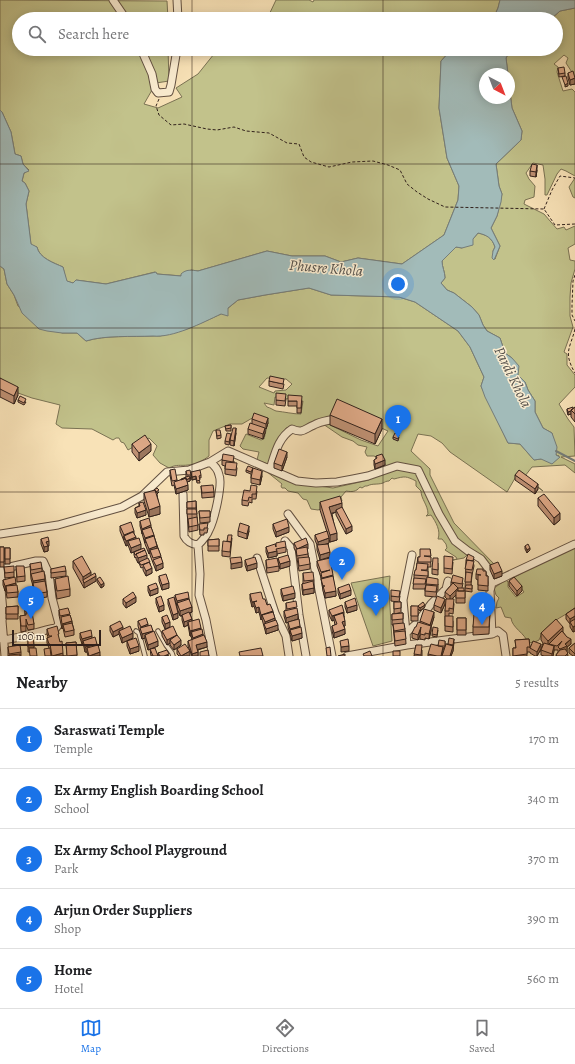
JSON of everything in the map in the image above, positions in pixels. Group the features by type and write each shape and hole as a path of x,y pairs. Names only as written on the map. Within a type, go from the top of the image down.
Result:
{"street":[{"path":"113,0 121,12"},
{"path":"178,0 178,12"},
{"path":"144,56 152,74 155,89 158,93 169,92 177,56"},
{"path":"270,469 280,441 285,433 292,429 298,432 304,431 321,422 330,420"},
{"path":"0,534 58,525 122,507 142,496 167,472 189,470 210,462 228,451 297,481 316,483 337,482 368,476 397,466 418,470 439,514 455,540 468,551 481,558 490,571 492,584 490,591 492,634"},
{"path":"210,462 216,466 220,476 219,498 210,530 198,545 200,595 213,656"},
{"path":"183,494 184,536 187,541 198,545"},
{"path":"288,514 310,544 332,656"},
{"path":"285,541 292,548 299,615 306,656"},
{"path":"492,584 575,544"},
{"path":"408,645 403,600 412,555"},
{"path":"257,558 275,613 286,636 289,656"},
{"path":"3,640 21,638 41,631 56,628 58,624 52,598 49,574 43,561 1,569 2,621 3,640 5,656"},
{"path":"406,633 416,624 431,604 446,590 448,581"},
{"path":"347,656 408,645 492,634 498,631 503,635 506,656"}],"lane":[{"path":"136,631 138,633 145,656"},
{"path":"158,631 173,656"}],"path":[{"path":"162,93 156,106 159,115 171,125 184,124 217,130 234,127 246,131 269,133 287,143 298,144 304,157 311,162 329,167 352,162 373,161 388,165 400,170 407,184 417,192 445,207 544,210"},
{"path":"544,210 552,190 560,176 575,178"},
{"path":"544,210 555,225 575,224"},
{"path":"575,275 572,281 572,315 575,321"},
{"path":"575,329 568,350 570,363 575,373"}],"green space":[{"path":"0,0 167,1 168,12 12,12 12,56 168,56 169,81 156,83 144,104 158,108 182,97 176,88 198,74 212,56 446,56 441,61 439,108 447,158 459,186 458,200 444,235 402,264 358,258 341,262 325,256 292,256 267,251 198,271 191,270 182,276 157,274 155,272 106,284 76,280 73,283 66,281 63,267 47,260 38,251 37,247 31,245 26,204 29,191 25,183 22,181 24,173 29,170 23,164 21,156 15,154 11,132 0,110"},
{"path":"276,0 309,0 313,2 314,0 500,0 496,12 270,12"},
{"path":"575,8 575,77 566,63 568,58 564,55 563,56 563,12 559,12"},
{"path":"507,56 563,56 554,64 558,67 557,72 563,91 572,89 575,92 575,176 561,169 547,195 545,195 543,165 533,163 526,173 535,186 534,197 525,200 524,204 544,214 557,229 564,227 566,230 575,226 575,244 568,248 570,260 575,261 570,297 570,316 573,327 564,352 567,354 567,365 575,375 575,387 559,404 574,427 575,456 561,457 575,464 575,473 565,465 532,467 525,476 543,491 518,473 507,492 450,452 442,443 431,436 418,434 411,451 430,469 430,475 454,523 496,566 490,566 462,545 449,529 421,471 386,467 383,458 367,456 365,452 367,447 358,445 353,441 342,437 323,424 328,424 361,440 378,446 388,431 366,421 330,419 303,430 292,427 286,428 268,464 257,460 259,452 243,449 240,446 246,434 261,440 264,439 268,422 254,417 242,424 230,424 213,431 209,440 209,456 205,459 194,464 169,468 160,463 153,455 157,446 149,438 128,450 119,438 113,440 92,429 62,428 56,424 60,405 18,393 0,382 0,266 4,269 7,284 14,295 18,306 62,333 77,333 86,341 110,337 160,336 187,329 221,314 238,300 309,288 331,295 399,297 415,302 458,331 470,347 484,377 481,386 508,443 520,444 534,460 559,456 556,455 552,433 543,428 535,412 535,401 525,382 518,375 512,358 505,353 500,338 487,331 479,315 472,307 454,293 447,290 441,283 445,278 442,261 456,247 462,248 478,233 491,239 495,247 493,251 495,259 500,246 491,228 497,216 502,194 499,186 496,164 521,140 522,131 512,104 515,104 515,68 507,68","holes":["267,378 286,379 292,384 286,390 275,391 274,393 259,387","275,397 303,401 301,414 276,411 267,407 264,403 274,405"]},
{"path":"575,178 575,198 573,197 569,187"},
{"path":"263,468 319,486 333,488 369,480 375,475 393,468 408,469 416,474 422,481 454,545 467,555 464,558 453,560 457,559 456,557 445,550 447,548 446,544 442,539 438,539 438,527 435,521 431,515 426,516 428,511 421,491 416,486 416,481 410,478 392,478 383,483 365,486 362,488 360,487 357,490 350,492 346,491 341,497 342,501 318,510 311,509 307,500 303,499 298,493 282,488 282,484"},
{"path":"575,546 575,609 549,625 541,634 539,640 528,643 514,625 511,618 505,617 501,607 496,608 499,598 496,595 494,588 506,580 508,582 508,587 516,597 524,592 513,578"},
{"path":"390,576 389,590 392,641 373,646 351,583"}],"water":[{"path":"500,0 575,0 575,8 559,12 496,12"},
{"name":"Phusre Khola","path":"446,56 507,56 507,68 479,68 479,104 512,104 522,131 521,140 496,164 499,186 502,194 497,216 491,228 500,246 494,260 492,258 495,247 491,239 478,233 473,239 473,245 462,248 456,247 442,261 445,278 441,283 447,290 454,293 472,307 479,315 487,331 500,338 505,353 519,366 518,375 525,382 535,401 535,412 543,428 552,433 557,447 556,455 560,457 552,464 541,459 534,460 520,444 508,443 485,397 481,386 484,377 470,347 458,331 415,302 399,297 331,295 309,288 238,300 228,308 228,316 221,314 205,322 169,335 110,337 86,341 77,333 62,333 39,329 22,313 7,284 4,269 0,266 0,110 11,132 15,154 21,156 23,164 29,171 24,173 22,181 25,183 29,191 26,204 31,244 37,247 38,251 44,257 63,267 67,281 73,283 76,280 106,284 156,272 157,274 181,276 183,272 191,270 198,271 267,251 292,256 325,256 341,262 358,258 402,264 444,235 458,200 459,186 447,158 439,108 441,61"}],"building":[{"path":"564,67 565,73 559,74 558,68"},
{"path":"573,71 575,78 570,80 568,73"},
{"path":"566,76 568,83 565,85 562,77"},
{"path":"532,164 537,165 536,172 530,171"},
{"path":"270,376 284,379 283,384 269,381"},
{"path":"0,378 18,387 14,396 0,389"},
{"path":"276,393 286,394 285,401 276,400"},
{"path":"288,395 302,396 301,408 297,408 297,401 288,401"},
{"path":"20,396 26,399 24,403 18,400"},
{"path":"337,399 382,419 375,434 330,415"},
{"path":"573,407 571,411 568,412 567,409"},
{"path":"575,407 575,414 571,410"},
{"path":"254,413 268,418 266,424 252,419"},
{"path":"250,423 265,428 263,434 248,429"},
{"path":"231,425 231,428 226,429 225,426"},
{"path":"233,428 236,428 234,441 230,440"},
{"path":"216,430 220,430 221,435 217,436"},
{"path":"227,433 231,434 229,442 225,441"},
{"path":"395,433 399,435 398,439 393,437"},
{"path":"145,435 151,444 139,453 132,444"},
{"path":"279,449 287,452 282,466 274,463"},
{"path":"223,454 234,456 233,462 222,460"},
{"path":"382,454 385,460 375,464 374,460 377,458 376,456"},
{"path":"226,462 237,463 236,470 225,469"},
{"path":"248,466 253,468 251,472 246,470"},
{"path":"253,468 262,471 260,480 251,478"},
{"path":"175,469 177,480 172,481 170,470"},
{"path":"190,470 191,475 187,475 186,471"},
{"path":"200,470 200,480 197,481 196,476 192,477 191,472"},
{"path":"519,470 538,484 535,489 515,475"},
{"path":"189,476 190,478 186,480 186,478 181,480 181,479"},
{"path":"186,478 188,485 176,489 174,482"},
{"path":"213,485 214,492 202,493 201,486"},
{"path":"251,485 257,486 256,494 252,494 252,498 249,497 248,501 242,500 244,490 250,491"},
{"path":"155,490 160,506 149,510 144,493"},
{"path":"544,494 560,513 554,518 538,498"},
{"path":"340,496 342,503 329,507 337,533 330,535 320,502"},
{"path":"196,501 196,508 187,508 187,502"},
{"path":"143,502 146,510 137,513 135,508 140,506 139,503"},
{"path":"342,507 352,526 346,529 336,510"},
{"path":"187,509 196,509 197,514 187,514"},
{"path":"199,511 210,511 210,517 200,518"},
{"path":"197,517 198,525 189,527 188,519"},
{"path":"149,518 151,525 142,529 140,521"},
{"path":"287,519 289,527 276,532 273,524"},
{"path":"131,522 134,531 124,535 120,526"},
{"path":"208,523 207,528 200,530 199,524"},
{"path":"240,523 249,526 247,534 238,531"},
{"path":"151,527 154,535 145,538 142,530"},
{"path":"327,531 329,538 318,542 315,535"},
{"path":"133,532 136,537 126,541 124,536"},
{"path":"228,535 232,535 231,542 227,541"},
{"path":"154,536 157,546 149,549 145,539"},
{"path":"48,537 49,541 46,542 48,546 44,547 41,539"},
{"path":"139,538 141,544 131,548 128,541"},
{"path":"306,538 308,544 297,549 294,543"},
{"path":"219,539 219,546 208,546 208,540"},
{"path":"223,541 231,542 230,552 222,551"},
{"path":"285,541 286,547 276,549 277,551 268,553 266,547 275,544 276,547 276,543"},
{"path":"328,544 330,552 320,555 317,545"},
{"path":"528,544 530,548 527,550 525,546"},
{"path":"0,547 4,547 4,562 0,562"},
{"path":"307,547 308,554 297,556 296,549"},
{"path":"5,548 10,548 10,559 5,559"},
{"path":"144,548 145,550 135,555 134,552"},
{"path":"158,548 161,556 153,558 150,550"},
{"path":"420,549 430,549 431,556 424,556 431,557 431,562 418,562 418,557 420,557"},
{"path":"145,550 147,555 138,558 136,554"},
{"path":"468,554 474,557 473,561 466,560"},
{"path":"288,555 290,561 280,564 278,558"},
{"path":"82,556 91,572 83,577 73,561"},
{"path":"444,556 453,557 452,569 444,568"},
{"path":"161,557 163,563 156,566 153,560"},
{"path":"241,557 242,562 231,564 230,558"},
{"path":"255,557 257,563 247,566 245,560"},
{"path":"309,557 310,564 299,566 298,558"},
{"path":"148,558 150,562 141,565 139,562"},
{"path":"277,558 279,566 267,568 266,560"},
{"path":"330,558 333,575 322,578 321,573 330,570 321,572 317,561"},
{"path":"433,558 438,558 438,570 432,569"},
{"path":"467,560 474,561 472,570 465,569"},
{"path":"41,562 42,568 31,570 30,564"},
{"path":"149,562 152,568 146,571 143,565"},
{"path":"498,562 502,571 494,574 490,565"},
{"path":"417,563 428,564 427,570 421,570 428,571 428,576 414,575"},
{"path":"14,566 14,572 5,573 4,567"},
{"path":"16,566 24,566 25,576 17,577"},
{"path":"65,566 66,571 51,573 51,569"},
{"path":"477,569 483,569 483,571 486,571 486,576 488,576 488,586 478,585 478,575 481,575 476,574"},
{"path":"44,571 45,579 33,581 31,574"},
{"path":"313,572 314,580 304,581 303,573"},
{"path":"466,572 472,573 471,582 465,582"},
{"path":"95,573 96,576 84,583 83,580"},
{"path":"166,574 169,583 162,585 159,576"},
{"path":"453,575 463,578 462,584 451,582"},
{"path":"68,576 70,589 57,591 55,579"},
{"path":"333,576 336,591 325,593 321,579"},
{"path":"15,577 16,583 5,586 3,580"},
{"path":"100,577 104,583 101,585 97,579"},
{"path":"427,577 438,579 438,585 426,584"},
{"path":"514,577 522,586 517,591 509,581"},
{"path":"414,578 426,579 425,584 413,584"},
{"path":"45,581 47,592 35,594 33,583"},
{"path":"313,581 314,588 303,590 302,584"},
{"path":"156,583 158,588 150,591 148,586"},
{"path":"453,583 458,588 450,596 445,592"},
{"path":"349,584 351,590 340,594 338,588"},
{"path":"17,585 18,592 7,593 6,586"},
{"path":"426,585 437,586 436,592 425,591"},
{"path":"466,585 472,585 472,589 465,588"},
{"path":"293,586 295,593 283,596 281,589"},
{"path":"458,588 464,588 464,591 458,591"},
{"path":"391,590 400,591 399,597 391,596"},
{"path":"456,591 465,591 465,598 456,598"},
{"path":"133,592 136,597 126,603 123,599"},
{"path":"188,592 189,598 177,601 175,595"},
{"path":"261,592 263,599 265,599 267,605 270,604 273,611 261,615 259,607 256,608 254,602 257,601 252,602 250,594"},
{"path":"161,596 164,605 159,607 156,598"},
{"path":"437,596 445,599 441,608 434,605"},
{"path":"174,597 178,613 173,615 168,599"},
{"path":"476,597 485,597 485,599 476,599"},
{"path":"355,598 357,605 347,608 345,602"},
{"path":"189,599 192,607 180,611 177,603"},
{"path":"446,599 454,599 453,609 449,608 449,611 445,611"},
{"path":"476,599 486,599 488,612 474,613 473,606 478,606 476,605"},
{"path":"24,600 30,600 31,611 25,611"},
{"path":"296,601 297,607 287,609 286,603"},
{"path":"394,602 401,602 401,608 394,609"},
{"path":"423,602 425,605 420,608 418,606"},
{"path":"342,605 344,612 332,616 329,610"},
{"path":"18,606 18,614 6,614 6,607"},
{"path":"411,606 418,606 418,616 411,616"},
{"path":"68,608 70,614 60,616 59,610"},
{"path":"297,608 298,614 286,618 284,611"},
{"path":"575,608 575,616 570,619 566,614"},
{"path":"424,609 434,612 430,625 420,621"},
{"path":"32,612 34,624 28,625 26,619 26,626 21,626 20,616"},
{"path":"189,612 192,619 184,622 182,615"},
{"path":"273,612 275,618 265,622 262,615"},
{"path":"490,612 489,627 473,627 474,613"},
{"path":"343,613 345,621 342,622 345,629 334,633 332,626 337,624 334,616"},
{"path":"403,613 403,619 392,620 392,614"},
{"path":"70,615 72,621 62,624 61,617"},
{"path":"167,615 170,622 165,624 162,617"},
{"path":"445,616 453,616 453,627 445,626"},
{"path":"146,618 148,624 141,627 138,621"},
{"path":"457,618 466,618 466,630 457,630"},
{"path":"199,619 201,628 190,631 188,622"},
{"path":"299,619 300,626 290,629 288,622"},
{"path":"556,619 563,627 548,641 541,633"},
{"path":"575,619 575,626 573,627 570,622"},
{"path":"276,620 278,625 266,629 264,624"},
{"path":"120,621 123,627 113,632 110,626"},
{"path":"418,622 431,626 429,634 420,634 421,627 418,635 412,633"},
{"path":"72,623 74,630 65,632 63,625"},
{"path":"404,623 405,629 394,631 393,624"},
{"path":"151,625 153,631 142,634 140,628"},
{"path":"57,626 60,642 62,641 63,653 52,656 50,644 47,638 52,636 49,636 47,629"},
{"path":"130,626 133,633 122,638 119,631"},
{"path":"173,626 177,635 167,640 162,631"},
{"path":"301,627 302,633 292,636 290,630"},
{"path":"433,627 438,628 437,635 432,634"},
{"path":"202,629 203,634 193,638 191,632"},
{"path":"91,630 92,636 82,639 80,633"},
{"path":"154,631 158,641 148,645 145,635"},
{"path":"405,631 406,639 395,641 394,632"},
{"path":"562,631 571,639 565,644 567,646 560,649 558,647 562,641 557,646 549,644"},
{"path":"28,633 33,633 34,647 28,647"},
{"path":"177,635 181,640 174,645 170,640"},
{"path":"204,635 207,642 196,645 198,652 192,654 188,641"},
{"path":"95,637 97,644 85,647 83,641"},
{"path":"136,638 139,646 130,649 127,641"},
{"path":"449,638 454,639 453,645 448,644"},
{"path":"348,639 349,646 341,647 340,641"},
{"path":"529,639 530,647 527,647 527,654 513,656 513,648 516,648 515,640"},
{"path":"439,640 445,641 445,646 438,646"},
{"path":"533,641 541,644 537,652 530,648"},
{"path":"76,642 77,655 67,656 66,643"},
{"path":"544,643 554,646 552,654 541,650"},
{"path":"575,643 575,654 569,648"},
{"path":"185,644 190,651 181,656 177,649"},
{"path":"431,644 443,647 441,656 428,654"},
{"path":"446,644 453,646 450,656 442,656"},
{"path":"20,645 21,652 9,654 8,647"},
{"path":"98,645 100,652 89,656 87,648"},
{"path":"416,645 422,645 421,655 414,654"},
{"path":"330,647 331,656 327,656 326,648"},
{"path":"29,648 36,648 37,656 30,656"},
{"path":"50,648 51,656 45,656 44,649"},
{"path":"155,648 158,656 153,656 150,649"},
{"path":"261,648 263,656 240,656 239,652"},
{"path":"565,649 568,653 565,656 556,655 560,650"},
{"path":"167,650 169,654 164,656 160,656 158,653"},
{"path":"208,650 209,656 200,656 200,652"},
{"path":"370,651 372,656 364,656 363,654"},
{"path":"393,651 400,651 400,656 393,656"},
{"path":"20,654 20,656 9,656 9,655"}],"waterway":[{"name":"Pardi Khola","path":"556,451 575,461"}],"place":[{"name":"Saraswati Temple","path":"398,438"},
{"name":"Ex Army English Boarding School","path":"342,580"},
{"name":"Ex Army School Playground","path":"376,616"},
{"name":"Home","path":"31,619"},
{"name":"Arjun Order Suppliers","path":"482,625"}]}
